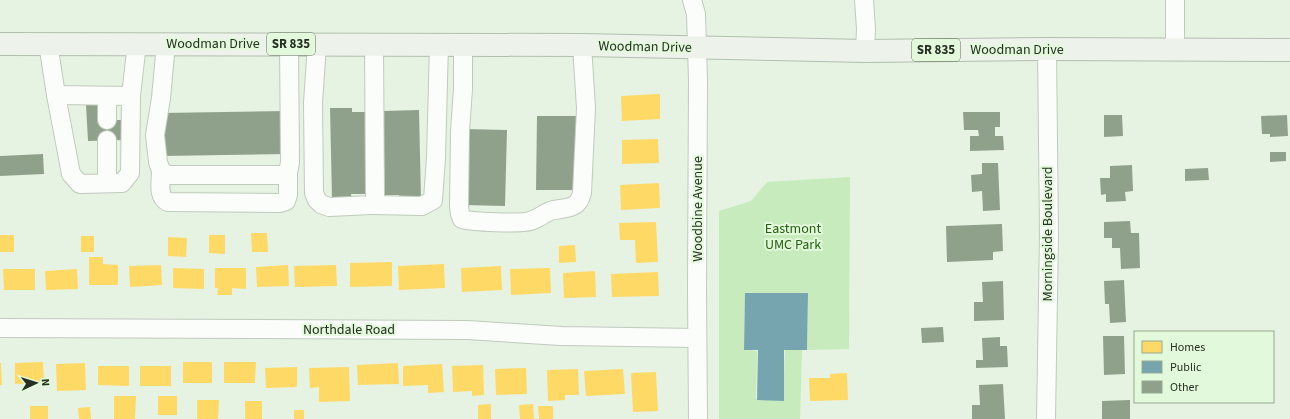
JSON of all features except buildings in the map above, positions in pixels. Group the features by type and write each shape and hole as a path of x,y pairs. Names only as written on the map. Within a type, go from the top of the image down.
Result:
{"main road":[{"name":"Woodman Drive","path":"0,44 582,45 865,51 1047,49 1290,50"}],"street":[{"name":"Woodbine Avenue","path":"692,0 696,14 698,81 698,419"},
{"path":"864,0 866,29 865,51"},
{"path":"1175,0 1175,49"},
{"path":"48,43 71,174 80,184 122,183 130,173 131,96 137,44"},
{"path":"166,44 161,98 155,135 158,162 161,171 160,194 163,200 168,202 280,203 286,201 288,195 288,173 290,162 289,44"},
{"path":"316,44 313,103 314,193 317,200 321,204 329,207 372,205 422,206 433,200 439,45"},
{"path":"372,205 375,198 374,44"},
{"path":"463,45 464,89 460,131 458,206 462,219 479,222 529,222 549,212 576,205 581,199 586,108 582,45"},
{"name":"Morningside Boulevard","path":"1046,419 1049,234 1047,49"},
{"path":"56,95 131,96"},
{"path":"106,96 107,120"},
{"path":"107,140 107,183"},
{"path":"161,171 168,175 288,173"},
{"name":"Northdale Road","path":"0,328 467,330 561,336 697,338"}],"green space":[{"name":"Eastmont UMC Park","path":"850,177 849,349 807,350 808,293 745,293 744,349 757,351 756,399 783,400 785,350 802,350 800,419 719,419 719,211 751,201 767,182"}]}
